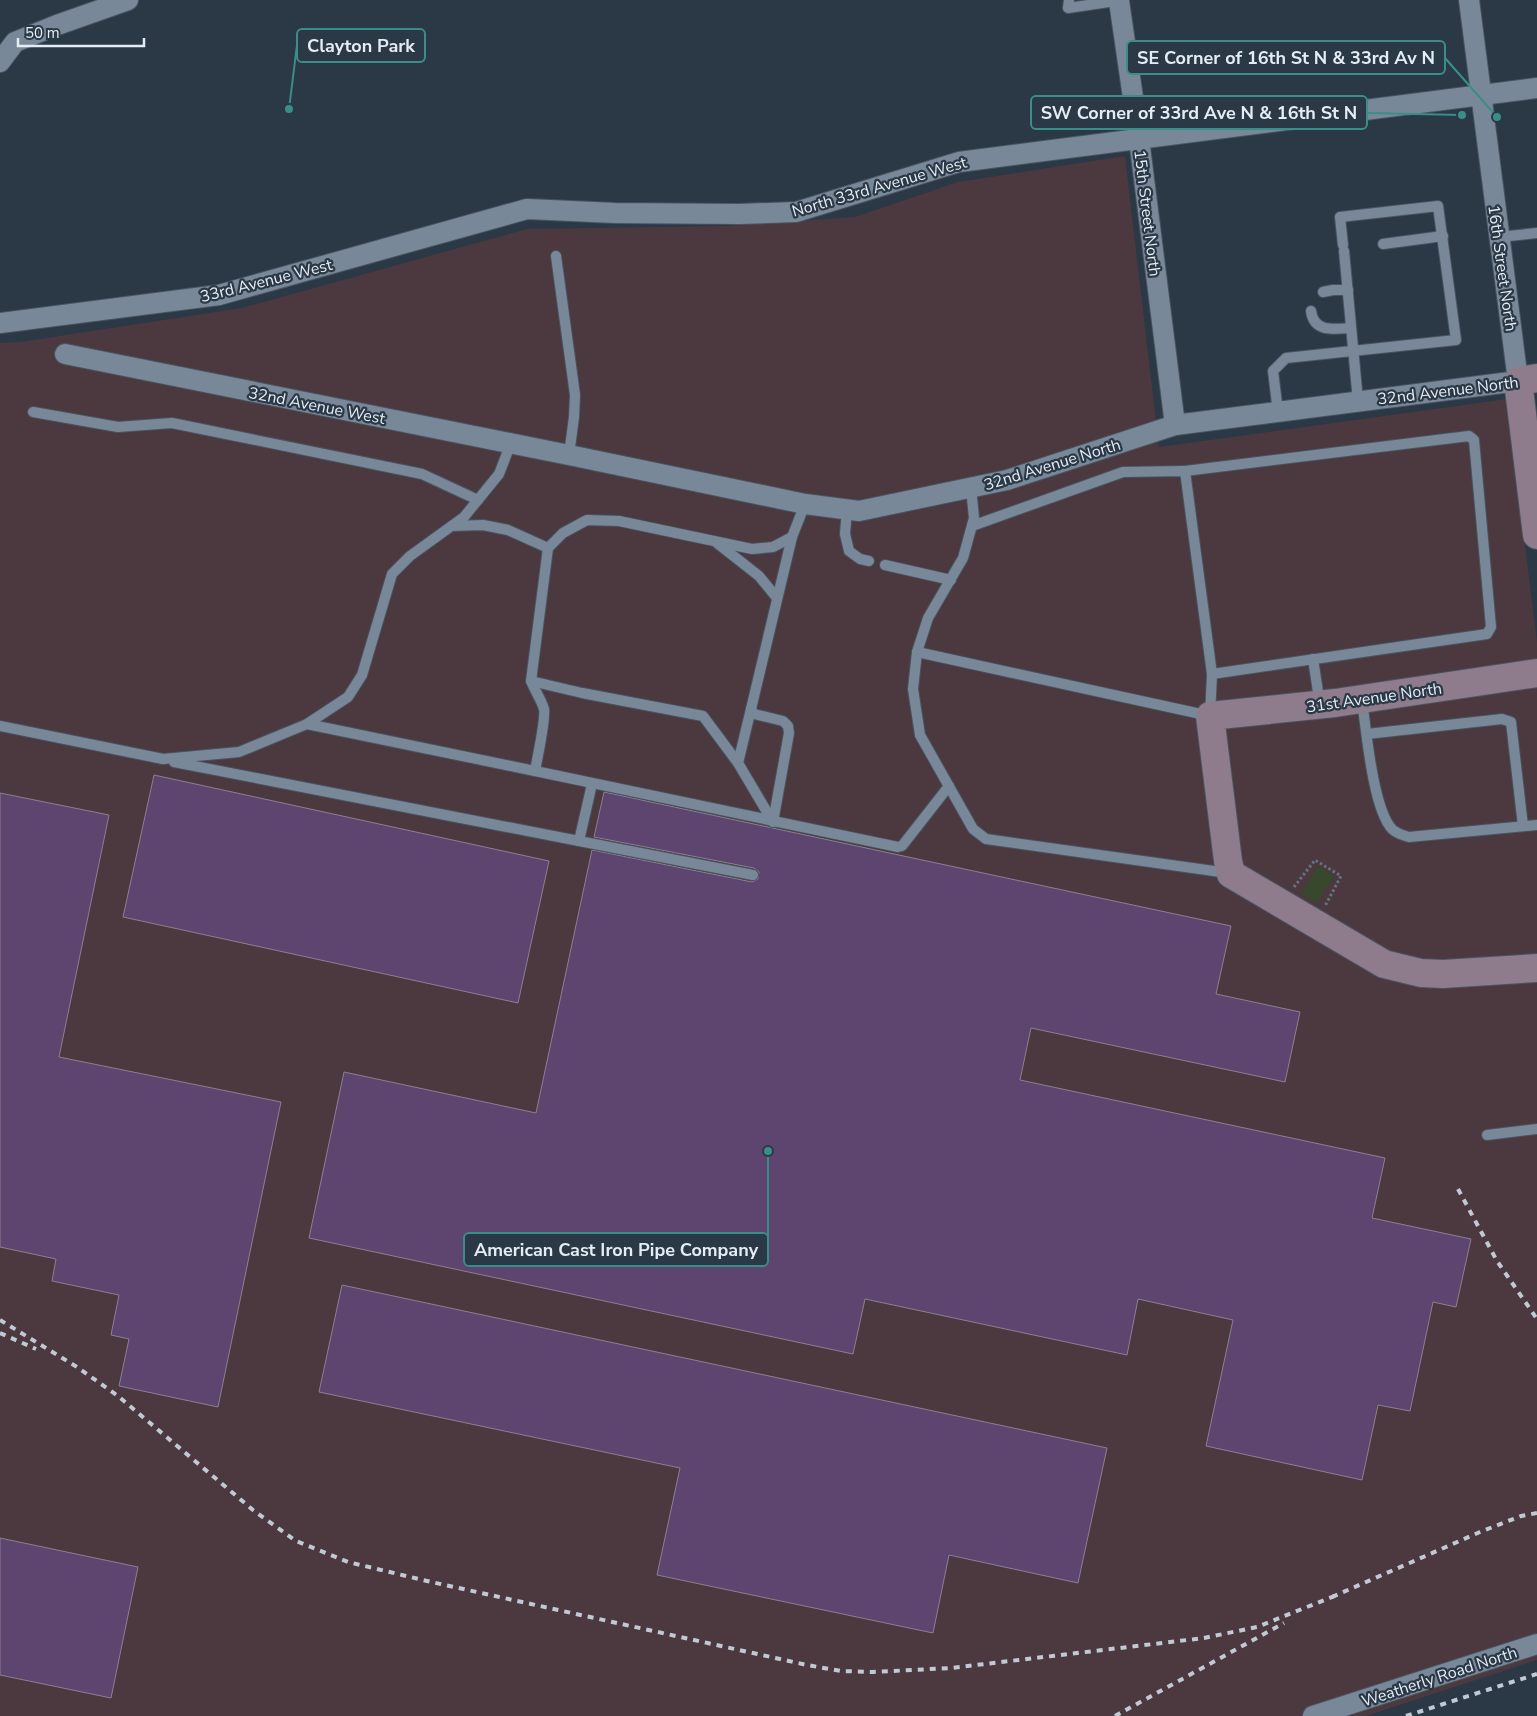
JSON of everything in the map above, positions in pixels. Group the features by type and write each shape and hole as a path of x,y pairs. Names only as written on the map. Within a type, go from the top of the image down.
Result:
{"street":[{"path":"0,62 14,42 128,0"},
{"name":"15th Street North","path":"1121,0 1175,425"},
{"name":"16th Street North","path":"1469,0 1499,237 1528,379 1537,531"},
{"name":"North 33rd Avenue West","path":"527,209 634,213 739,214 796,212 959,162 1537,88"},
{"name":"33rd Avenue West","path":"0,323 218,295 527,209"},
{"name":"32nd Avenue West","path":"65,354 569,455"},
{"name":"32nd Avenue North","path":"569,455 805,504 859,511 1008,480 1175,425 1528,379"},
{"name":"31st Avenue North","path":"1210,716 1320,705 1537,673"},
{"path":"1210,716 1231,874 1384,964 1421,973 1443,974 1537,968"},
{"name":"Weatherly Road North","path":"1313,1716 1537,1644"}],"lane":[{"path":"1068,4 1121,0"},
{"path":"1278,412 1273,371 1286,358 1354,350 1456,340 1438,206 1340,217 1354,350 1358,401"},
{"path":"1499,237 1537,232"},
{"path":"1383,244 1443,236"},
{"path":"556,256 575,395 569,455"},
{"path":"1323,292 1348,290"},
{"path":"1311,311 1312,319 1320,327 1332,330 1351,328"},
{"path":"33,412 118,427 172,423 422,474 478,500"},
{"path":"972,526 1123,472 1185,471 1469,436 1474,440 1491,628 1487,634 1212,674"},
{"path":"163,760 239,752 307,724 348,697 362,675 392,574 410,556 464,517 499,474 512,443"},
{"path":"917,652 1210,716 1212,674 1185,471"},
{"path":"971,488 974,518 963,558 928,618 917,652 913,689 920,735 973,828 986,839 1231,874"},
{"path":"738,763 792,537 805,504"},
{"path":"847,510 845,534 848,551 860,559 869,561"},
{"path":"535,771 545,712 541,699 534,690 531,681 548,548 563,533 587,520 619,521 752,549 773,547 792,537"},
{"path":"452,526 483,525 508,530 548,548"},
{"path":"714,541 759,576 777,598"},
{"path":"885,565 951,580"},
{"path":"1314,659 1320,705"},
{"path":"531,681 582,693 703,716 738,763 773,822"},
{"path":"1362,699 1371,766 1384,818 1397,833 1409,837 1537,825"},
{"path":"751,709 754,714 783,721 788,726 789,734 773,822"},
{"path":"1367,734 1502,719 1511,722 1523,826"},
{"path":"307,724 900,847 949,786"},
{"path":"0,726 163,760 753,875"},
{"path":"579,841 592,784"},
{"path":"1487,1135 1537,1128"}],"path":[{"path":"1290,894 1315,860 1341,876 1321,912"}],"shaded area":[{"path":"1125,156 1159,447 1507,399 1537,642 1537,1660 1366,1716 0,1716 0,343 20,342 242,308 527,229 724,226 855,217 958,182"}],"green space":[{"path":"1318,866 1334,876 1317,903 1301,893"}],"building":[{"path":"154,775 549,861 518,1003 123,917"},
{"path":"604,792 1231,926 1216,994 1300,1012 1285,1082 1031,1028 1020,1080 1385,1158 1372,1218 1471,1239 1456,1307 1433,1302 1410,1411 1378,1405 1362,1480 1206,1446 1233,1320 1138,1299 1127,1355 865,1299 853,1354 309,1238 344,1072 536,1113 592,850 752,882 758,879 759,872 754,868 594,837"},
{"path":"0,793 109,815 59,1057 281,1102 218,1407 119,1386 129,1339 111,1335 119,1295 52,1281 56,1259 0,1247"},
{"path":"342,1285 1107,1448 1078,1583 949,1555 933,1633 657,1575 680,1468 319,1392"},
{"path":"0,1538 138,1567 111,1698 0,1675"}],"railway":[{"path":"1458,1189 1497,1261 1537,1319"},
{"path":"0,1320 77,1367 118,1396 253,1510 296,1541 348,1562 807,1665 841,1671 873,1672 951,1668 1204,1638 1257,1627 1337,1595"},
{"path":"0,1333 36,1349"},
{"path":"1332,1597 1480,1532 1521,1516 1537,1513"},
{"path":"1115,1716 1284,1623"},
{"path":"1406,1716 1537,1674"}],"place":[{"name":"Clayton Park","path":"289,109"},
{"name":"SW Corner of 33rd Ave N & 16th St N","path":"1462,115"},
{"name":"SE Corner of 16th St N & 33rd Av N","path":"1497,117"},
{"name":"American Cast Iron Pipe Company","path":"768,1151"}]}
